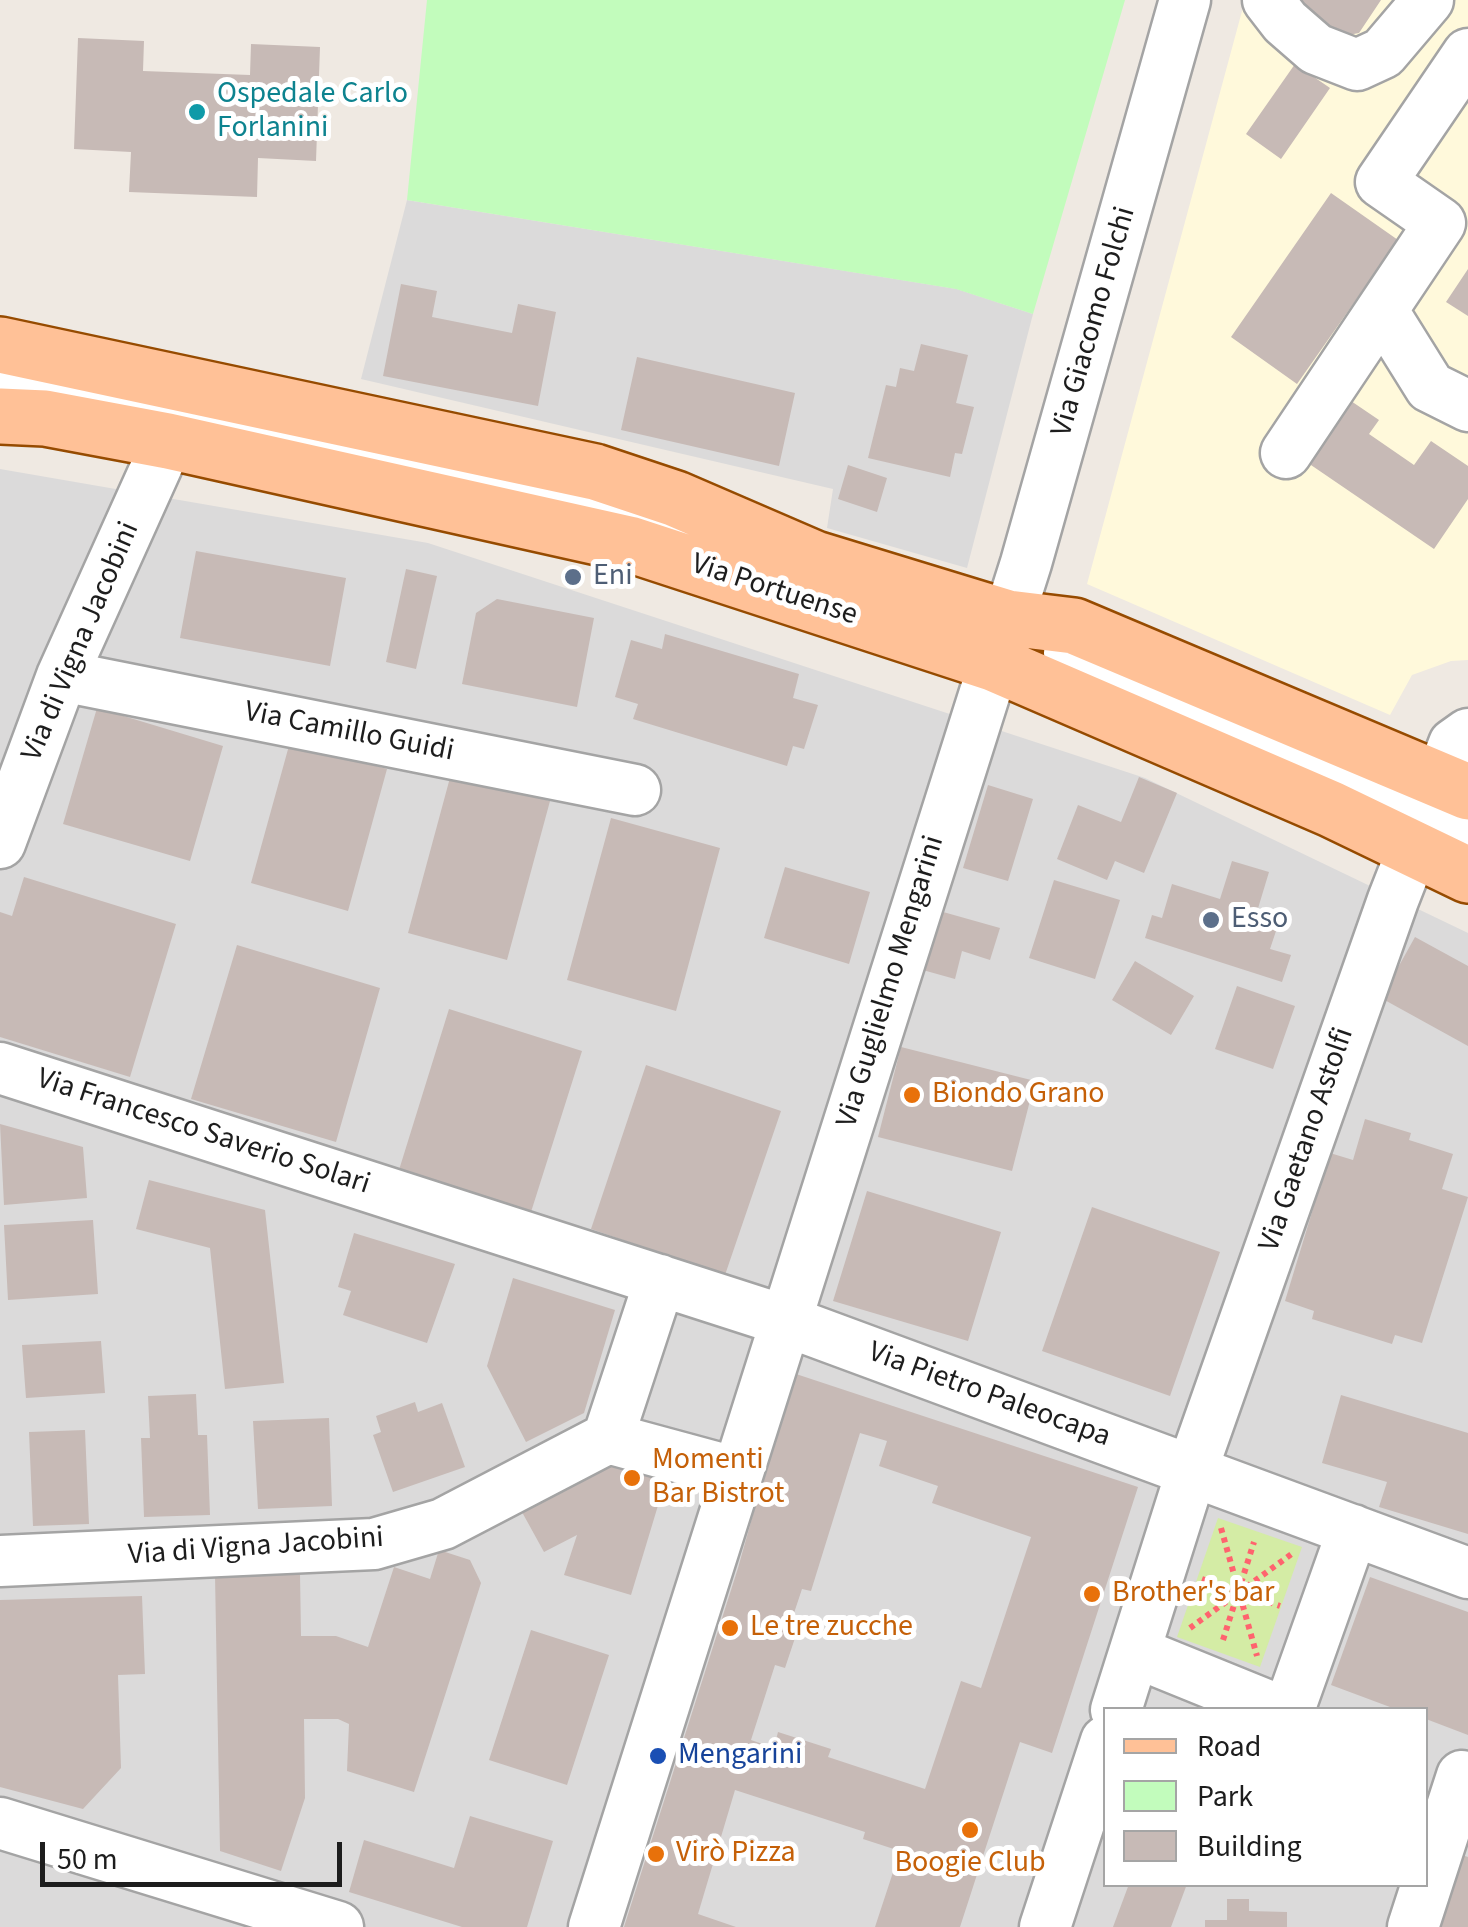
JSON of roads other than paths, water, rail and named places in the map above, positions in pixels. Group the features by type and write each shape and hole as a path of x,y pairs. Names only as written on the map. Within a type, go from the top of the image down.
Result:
{"main road":[{"name":"Via Portuense","path":"0,345 595,472 676,499 1000,641 1280,786 1443,811"},
{"name":"Via Portuense","path":"15,414 168,442 629,544 1000,641 1074,626 1139,650 1443,811 1468,876"}],"street":[{"name":"Via Giacomo Folchi","path":"1000,641 1186,0"},
{"path":"1268,0 1284,22 1316,49 1357,65 1383,53 1428,0"},
{"path":"1286,453 1440,223 1381,182 1468,54"},
{"path":"1382,310 1430,387 1468,406"},
{"name":"Via Portuense","path":"0,378 406,460 662,526 815,559"},
{"name":"Via di Vigna Jacobini","path":"0,844 62,676 168,442"},
{"name":"Via Guglielmo Mengarini","path":"737,1473 1000,641"},
{"name":"Via Camillo Guidi","path":"62,676 636,790"},
{"path":"1443,811 1454,744 1468,734"},
{"name":"Via Gaetano Astolfi","path":"1156,1644 1192,1470 1443,811"},
{"name":"Via Francesco Saverio Solari","path":"0,1068 360,1180 406,1201 786,1321"},
{"name":"Via Francesco Saverio Solari","path":"0,1100 322,1201 406,1201"},
{"path":"594,1927 737,1473 608,1438 660,1280"},
{"name":"Via Pietro Paleocapa","path":"786,1321 1468,1573"},
{"name":"Via di Vigna Jacobini","path":"0,1561 374,1544 444,1524 608,1438"},
{"path":"1291,1707 1353,1530"},
{"path":"1118,1707 1156,1644 1269,1688"},
{"path":"1045,1927 1103,1750"},
{"path":"1428,1865 1452,1772"},
{"path":"0,1823 338,1927"},
{"path":"1412,1927 1422,1887"}],"place":[{"name":"Ospedale Carlo Forlanini","path":"197,112"},
{"name":"Eni","path":"573,577"},
{"name":"Esso","path":"1211,920"},
{"name":"Biondo Grano","path":"912,1095"},
{"name":"Momenti Bar Bistrot","path":"632,1478"},
{"name":"Brother's bar","path":"1092,1594"},
{"name":"Le tre zucche","path":"730,1628"},
{"name":"Mengarini","path":"658,1756"},
{"name":"Boogie Club","path":"970,1830"},
{"name":"Virò Pizza","path":"656,1854"}]}
